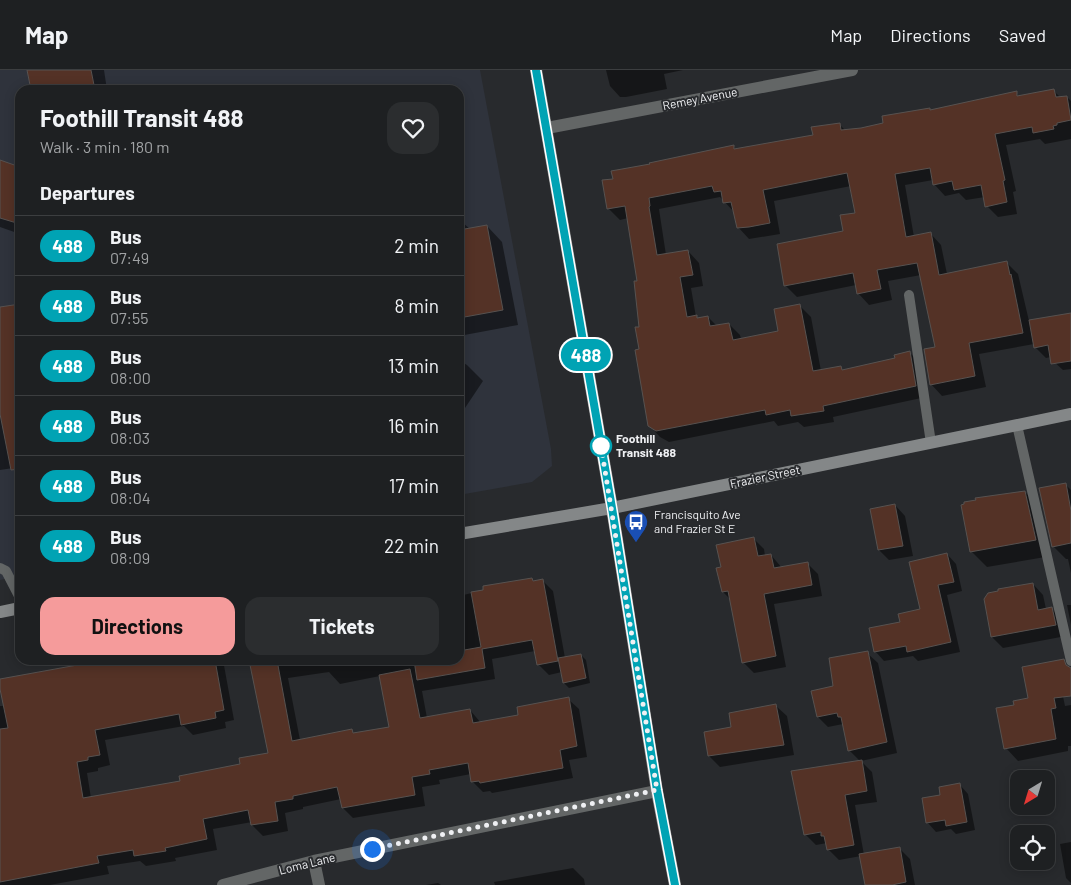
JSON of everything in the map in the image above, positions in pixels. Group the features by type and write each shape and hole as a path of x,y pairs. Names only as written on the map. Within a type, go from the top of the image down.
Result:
{"street":[{"path":"536,70 612,508 657,790 675,885"},
{"name":"Remey Avenue","path":"547,128 852,70"},
{"name":"Frazier Street","path":"464,533 612,508 1071,414"},
{"path":"0,612 15,609"},
{"name":"Loma Lane","path":"223,885 314,861 657,790"},
{"path":"314,861 319,885"}],"lane":[{"path":"908,295 931,442"},
{"path":"1017,425 1071,661"},
{"path":"0,568 6,571 15,588"}],"shaded area":[{"path":"0,70 480,70 551,449 552,466 532,482 464,494 464,85 15,85 15,577 0,580"}],"building":[{"path":"27,70 91,70 94,85 30,85"},
{"path":"1054,89 1056,97 1067,96 1071,120 1057,123 1057,125 1053,126 1054,129 1033,133 1032,127 995,134 1005,180 1003,181 1007,202 985,207 981,185 954,190 952,181 933,185 930,168 895,174 906,237 931,232 939,275 1007,261 1023,333 969,343 975,376 930,385 924,349 935,347 917,263 877,270 881,289 857,294 853,273 784,286 777,244 843,231 840,215 855,213 847,173 763,190 770,223 749,227 737,228 731,202 723,203 721,191 714,192 712,186 649,198 657,255 688,250 693,275 680,277 687,317 697,315 697,318 708,316 710,326 729,323 733,340 778,331 774,309 800,304 813,371 841,366 842,370 895,358 894,355 910,351 916,386 823,406 824,411 791,416 790,410 766,415 765,410 656,431 648,426 635,350 639,349 635,327 639,327 634,281 637,281 625,206 607,209 602,180 613,179 611,171 734,145 734,149 813,135 811,127 840,123 841,130 861,128 883,123 882,116 930,108 930,110 1017,91 1017,96"},
{"path":"0,160 15,165 15,222 0,218"},
{"path":"487,225 503,310 464,317 464,229"},
{"path":"15,305 15,470 11,470 0,414 0,307"},
{"path":"1071,313 1071,361 1051,364 1048,345 1034,348 1029,320"},
{"path":"1066,483 1071,511 1071,543 1052,547 1039,488"},
{"path":"1025,491 1036,540 970,552 961,505 964,502 976,500 975,498"},
{"path":"895,504 903,546 878,550 870,509"},
{"path":"754,537 758,556 771,554 774,568 808,562 812,585 764,594 776,656 742,663 728,591 722,592 716,568 721,567 716,545"},
{"path":"947,553 954,582 938,585 951,642 907,652 906,646 874,652 869,628 900,622 898,614 920,609 909,562"},
{"path":"532,578 533,581 543,579 558,661 537,665 532,640 482,649 485,668 417,680 415,665 464,665 464,650 481,647 471,592 483,590 483,586"},
{"path":"1033,583 1038,610 1052,607 1056,625 991,637 984,599 988,593 998,591 998,589"},
{"path":"868,651 887,742 848,751 841,717 838,717 837,713 817,717 811,691 833,686 829,658"},
{"path":"581,654 586,678 563,683 558,658"},
{"path":"1064,659 1066,665 1071,668 1071,696 1054,698 1056,708 1051,709 1056,739 1004,749 996,708 1014,705 1013,701 1028,698 1022,667"},
{"path":"77,665 216,665 224,710 215,712 216,718 181,725 179,714 95,730 100,755 88,757 88,760 77,762 83,798 180,781 179,776 240,764 239,758 268,753 250,665 278,665 292,741 352,729 353,733 389,727 379,675 410,669 420,718 470,709 473,723 518,715 517,707 569,697 577,746 560,750 563,768 480,783 479,781 471,782 468,763 429,770 430,774 412,777 415,795 342,808 337,787 293,796 293,799 275,802 278,821 251,825 248,810 203,819 207,839 165,848 166,851 134,856 133,850 97,856 99,863 0,882 0,729 8,728 0,689 0,679"},
{"path":"776,704 784,745 708,756 704,732 731,727 729,713"},
{"path":"862,760 867,791 845,795 854,845 827,850 824,836 821,836 821,832 804,835 791,771"},
{"path":"960,783 967,822 946,826 945,820 926,823 922,798 940,795 939,787"},
{"path":"900,847 906,882 892,885 865,885 859,854"}],"bus line":[{"name":"488","path":"536,70 612,508 657,790 675,885"}],"place":[{"name":"Foothill Transit 488","path":"601,446"},
{"name":"Francisquito Ave and Frazier St E","path":"636,543"}],"route":[{"path":"372,849 657,790 601,446"}]}
